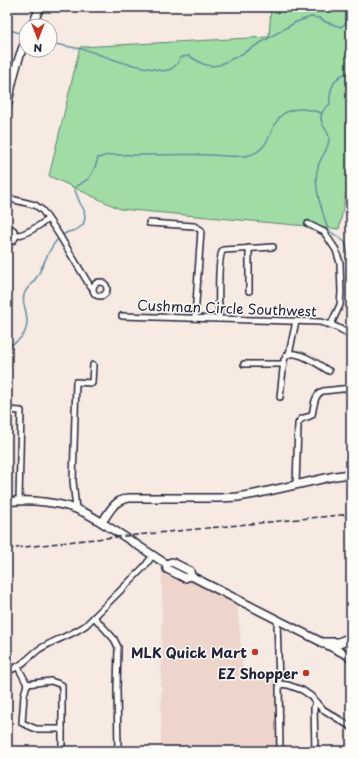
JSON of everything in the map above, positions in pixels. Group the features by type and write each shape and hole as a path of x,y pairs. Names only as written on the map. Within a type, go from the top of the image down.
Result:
{"highway":[{"path":"324,643 339,643 351,638"}],"main road":[{"path":"35,18 40,7"},
{"path":"7,107 18,58"},
{"path":"102,522 116,503 129,498 238,497 335,476 351,474"},
{"path":"7,502 39,501 82,511 153,555 166,564 167,569 185,578 191,576 351,656"}],"street":[{"path":"7,198 35,205 42,210 58,233 90,286 93,287"},
{"path":"7,242 12,241 16,236 32,231 48,219"},
{"path":"149,223 194,226 201,230 195,318"},
{"path":"308,224 324,232 336,250 340,263 340,304 331,324"},
{"path":"7,228 14,230 16,236"},
{"path":"219,319 220,253 223,250 273,247"},
{"path":"249,248 249,291"},
{"name":"Cushman Circle Southwest","path":"122,316 320,322 331,324 341,329 351,337"},
{"path":"280,397 283,364 286,356 289,354 296,321"},
{"path":"289,354 303,356 329,371"},
{"path":"244,364 283,364"},
{"path":"76,509 73,481 76,382 92,383 93,365"},
{"path":"296,485 299,421 302,418 312,415 317,394 319,392 323,390 351,388"},
{"path":"7,410 21,410 19,501"},
{"path":"7,672 18,667 38,650 48,644 78,631 86,625 145,566 153,555"},
{"path":"94,617 114,638 118,647 118,751"},
{"path":"277,620 280,751"},
{"path":"18,667 26,684 22,723 36,729 62,729"},
{"path":"26,684 51,681 62,685 62,751"},
{"path":"279,684 288,685 302,690 311,696 321,708 351,727"},
{"path":"315,751 314,707 316,702"}],"shaded area":[{"path":"162,559 237,598 243,671 279,672 278,751 161,751"}],"green space":[{"path":"271,7 351,7 351,169 339,229 120,209 49,176 80,47 269,37"}],"waterway":[{"path":"58,45 86,50 124,63 163,71 171,69 177,64 181,57 189,56 203,64 211,66 219,65 240,55 296,22 311,17 319,18 341,27 351,19"},
{"path":"7,29 18,32"},
{"path":"351,70 342,75 334,84 330,96 330,104 325,108 321,116 323,125 328,133 329,142 318,167 316,182 328,230 345,242 351,264"},
{"path":"61,236 76,230 83,225 85,218 84,210 74,188 90,177 98,158 108,155 250,155 259,150 265,144 277,121 282,115 290,111 301,109 322,113"},
{"path":"7,347 21,338 26,330 27,319 23,302 24,295 39,273 57,240"}],"railway":[{"path":"7,549 351,514"}],"place":[{"name":"MLK Quick Mart","path":"255,652"},
{"name":"EZ Shopper","path":"306,673"}]}
